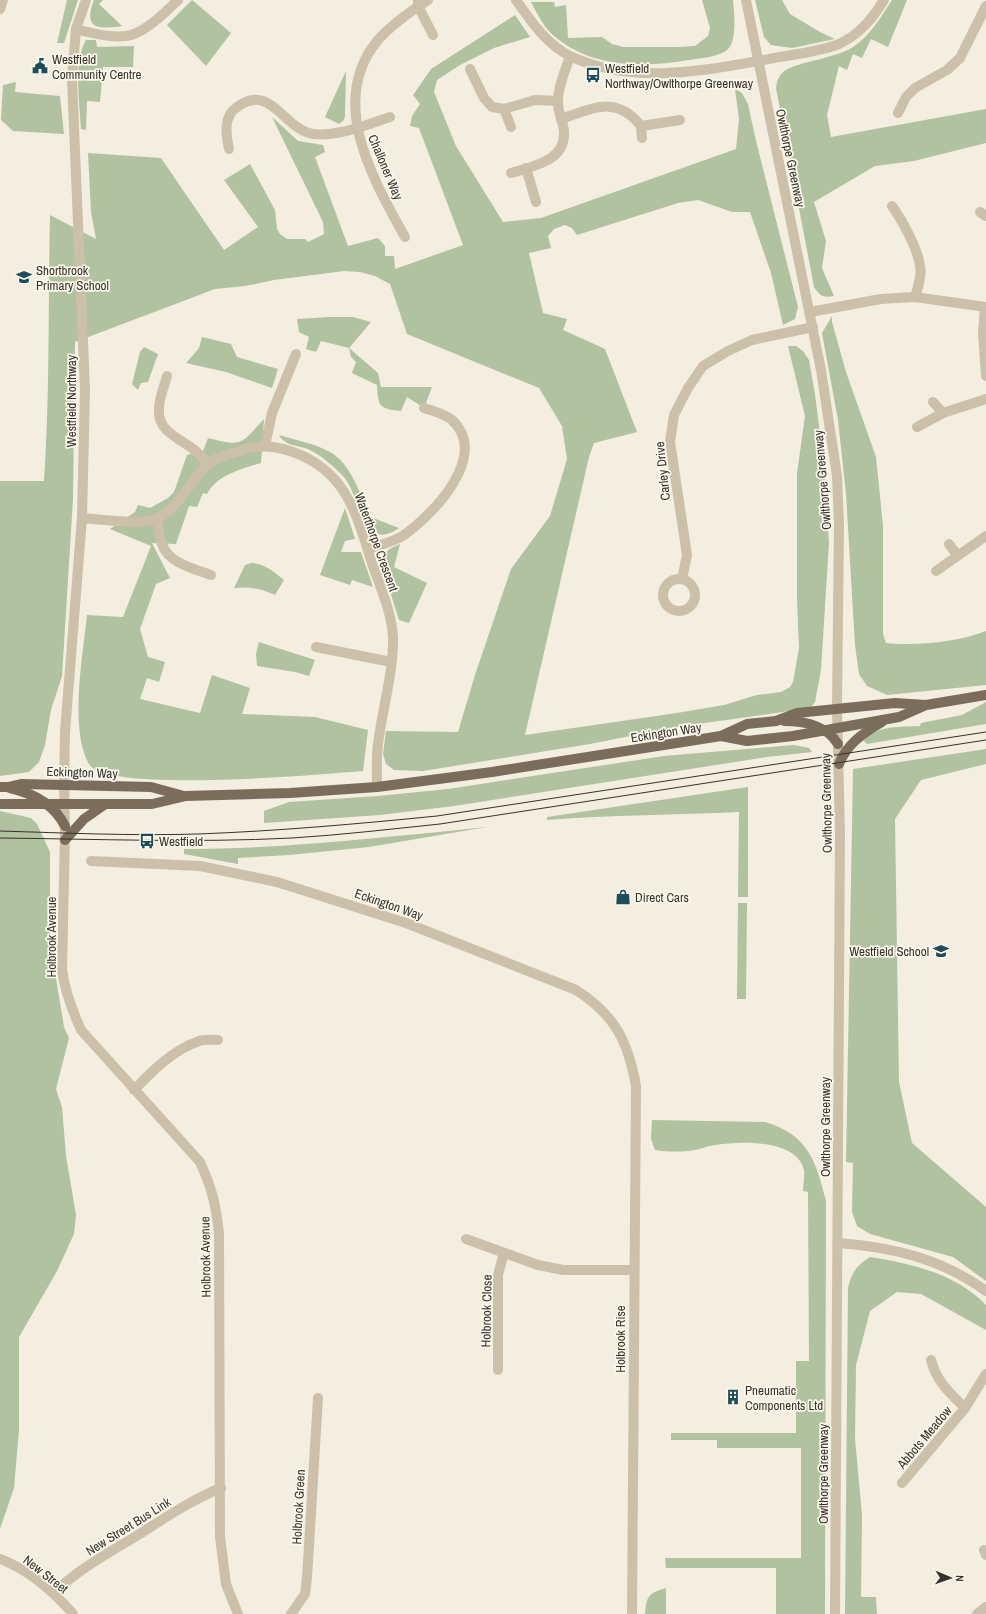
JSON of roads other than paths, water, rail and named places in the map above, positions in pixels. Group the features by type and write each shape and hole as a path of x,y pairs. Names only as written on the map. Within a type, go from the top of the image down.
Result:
{"main road":[{"name":"Eckington Way","path":"720,736 747,741 826,730 887,719 899,716 926,705 986,695"},
{"name":"Eckington Way","path":"0,804 152,804 186,796 290,793 377,787 492,772 720,736 747,724 776,721 797,713 895,703 926,705"},
{"path":"839,764 843,754 857,738 887,719"},
{"path":"776,721 796,721 816,726 826,730 838,744"},
{"name":"Eckington Way","path":"4,787 21,784 151,787 186,796"},
{"path":"4,787 21,790 47,804 61,818 65,826"},
{"path":"65,840 84,819 104,805"}],"street":[{"path":"0,9 3,0"},
{"name":"Westfield Northway","path":"64,804 65,732 82,518 85,390 72,79 76,29 86,0"},
{"path":"76,29 103,36 133,34 160,17 178,0"},
{"name":"Challoner Way","path":"405,237 380,192 356,128 354,101 357,79 366,57 378,40 418,3 428,0"},
{"path":"516,0 539,32 570,56 604,68 633,72 658,73 727,67 822,50 840,43 861,30 884,0"},
{"name":"Owlthorpe Greenway","path":"746,0 813,327 821,370 836,476 840,588 837,708 840,834 835,1614"},
{"path":"418,3 434,35"},
{"path":"898,113 906,97 915,88 947,70 960,58 986,6"},
{"path":"511,173 552,159 559,152 563,142 564,131 558,100 570,56"},
{"path":"470,69 488,104 492,107 504,109 535,100 558,100"},
{"path":"229,149 226,132 227,121 234,109 245,101 256,99 270,104 293,124 310,133 336,132 356,128"},
{"path":"561,119 592,109 609,106 622,108 635,119 640,126 642,138"},
{"path":"504,109 511,127"},
{"name":"Challoner Way","path":"356,128 390,117"},
{"path":"640,126 680,120"},
{"path":"526,168 536,202"},
{"path":"892,206 916,251 920,266 920,279 915,297"},
{"path":"810,312 881,299 915,297 986,307 983,333 986,376"},
{"name":"Carley Drive","path":"682,579 687,555 670,442 674,415 688,388 703,366 728,350 752,340 813,327"},
{"path":"265,446 272,413 296,354"},
{"path":"167,376 160,401 159,418 167,431 175,438 193,448 208,464"},
{"path":"917,427 943,413 986,399"},
{"path":"933,402 943,413"},
{"path":"368,549 404,535 417,524 450,488 462,465 464,442 458,427 451,419 424,408"},
{"name":"Waterthorpe Crescent","path":"157,519 176,503 208,464 240,450 265,446 287,449 308,457 326,469 341,486 352,506 368,549 392,625 393,638 391,662 377,746 377,787"},
{"path":"82,518 130,522 157,519 162,544 171,557 180,563 211,575"},
{"path":"936,571 986,536"},
{"path":"949,544 957,555"},
{"path":"316,647 391,662"},
{"name":"Holbrook Avenue","path":"64,804 65,840 62,970 65,989 72,1010 81,1030 200,1162 210,1184 216,1206 219,1234 220,1537 226,1584 238,1614"},
{"name":"Eckington Way","path":"91,861 200,866 247,875 277,882 346,903 440,935 576,990 593,1001 608,1015 625,1046 632,1065"},
{"path":"134,1090 156,1067 200,1040 218,1040"},
{"name":"Holbrook Rise","path":"632,1065 636,1086 632,1614"},
{"path":"466,1239 504,1254 563,1270 634,1270"},
{"path":"838,1243 866,1245 897,1250 924,1257 967,1277 986,1291"},
{"name":"Holbrook Close","path":"498,1370 498,1275 504,1254"},
{"name":"Abbots Meadow","path":"931,1360 934,1372 939,1381 965,1408"},
{"name":"Abbots Meadow","path":"902,1483 965,1408 986,1374"},
{"name":"Holbrook Green","path":"291,1614 305,1594 318,1398"},
{"name":"New Street Bus Link","path":"54,1593 67,1580 112,1551 198,1497 221,1488"},
{"name":"New Street","path":"0,1559 11,1563 54,1593 73,1614"},
{"path":"977,1614 986,1607"}],"tram line":[{"path":"0,831 173,835 318,827 437,816 986,732"},
{"path":"0,838 219,840 292,838 366,832 440,824 986,740"}],"place":[{"name":"Westfield Community Centre","path":"40,66"},
{"name":"Westfield Northway/Owlthorpe Greenway","path":"593,75"},
{"name":"Shortbrook Primary School","path":"24,277"},
{"name":"Westfield","path":"147,841"},
{"name":"Direct Cars","path":"623,897"},
{"name":"Westfield School","path":"941,951"},
{"name":"Pneumatic Components Ltd","path":"733,1397"}]}
